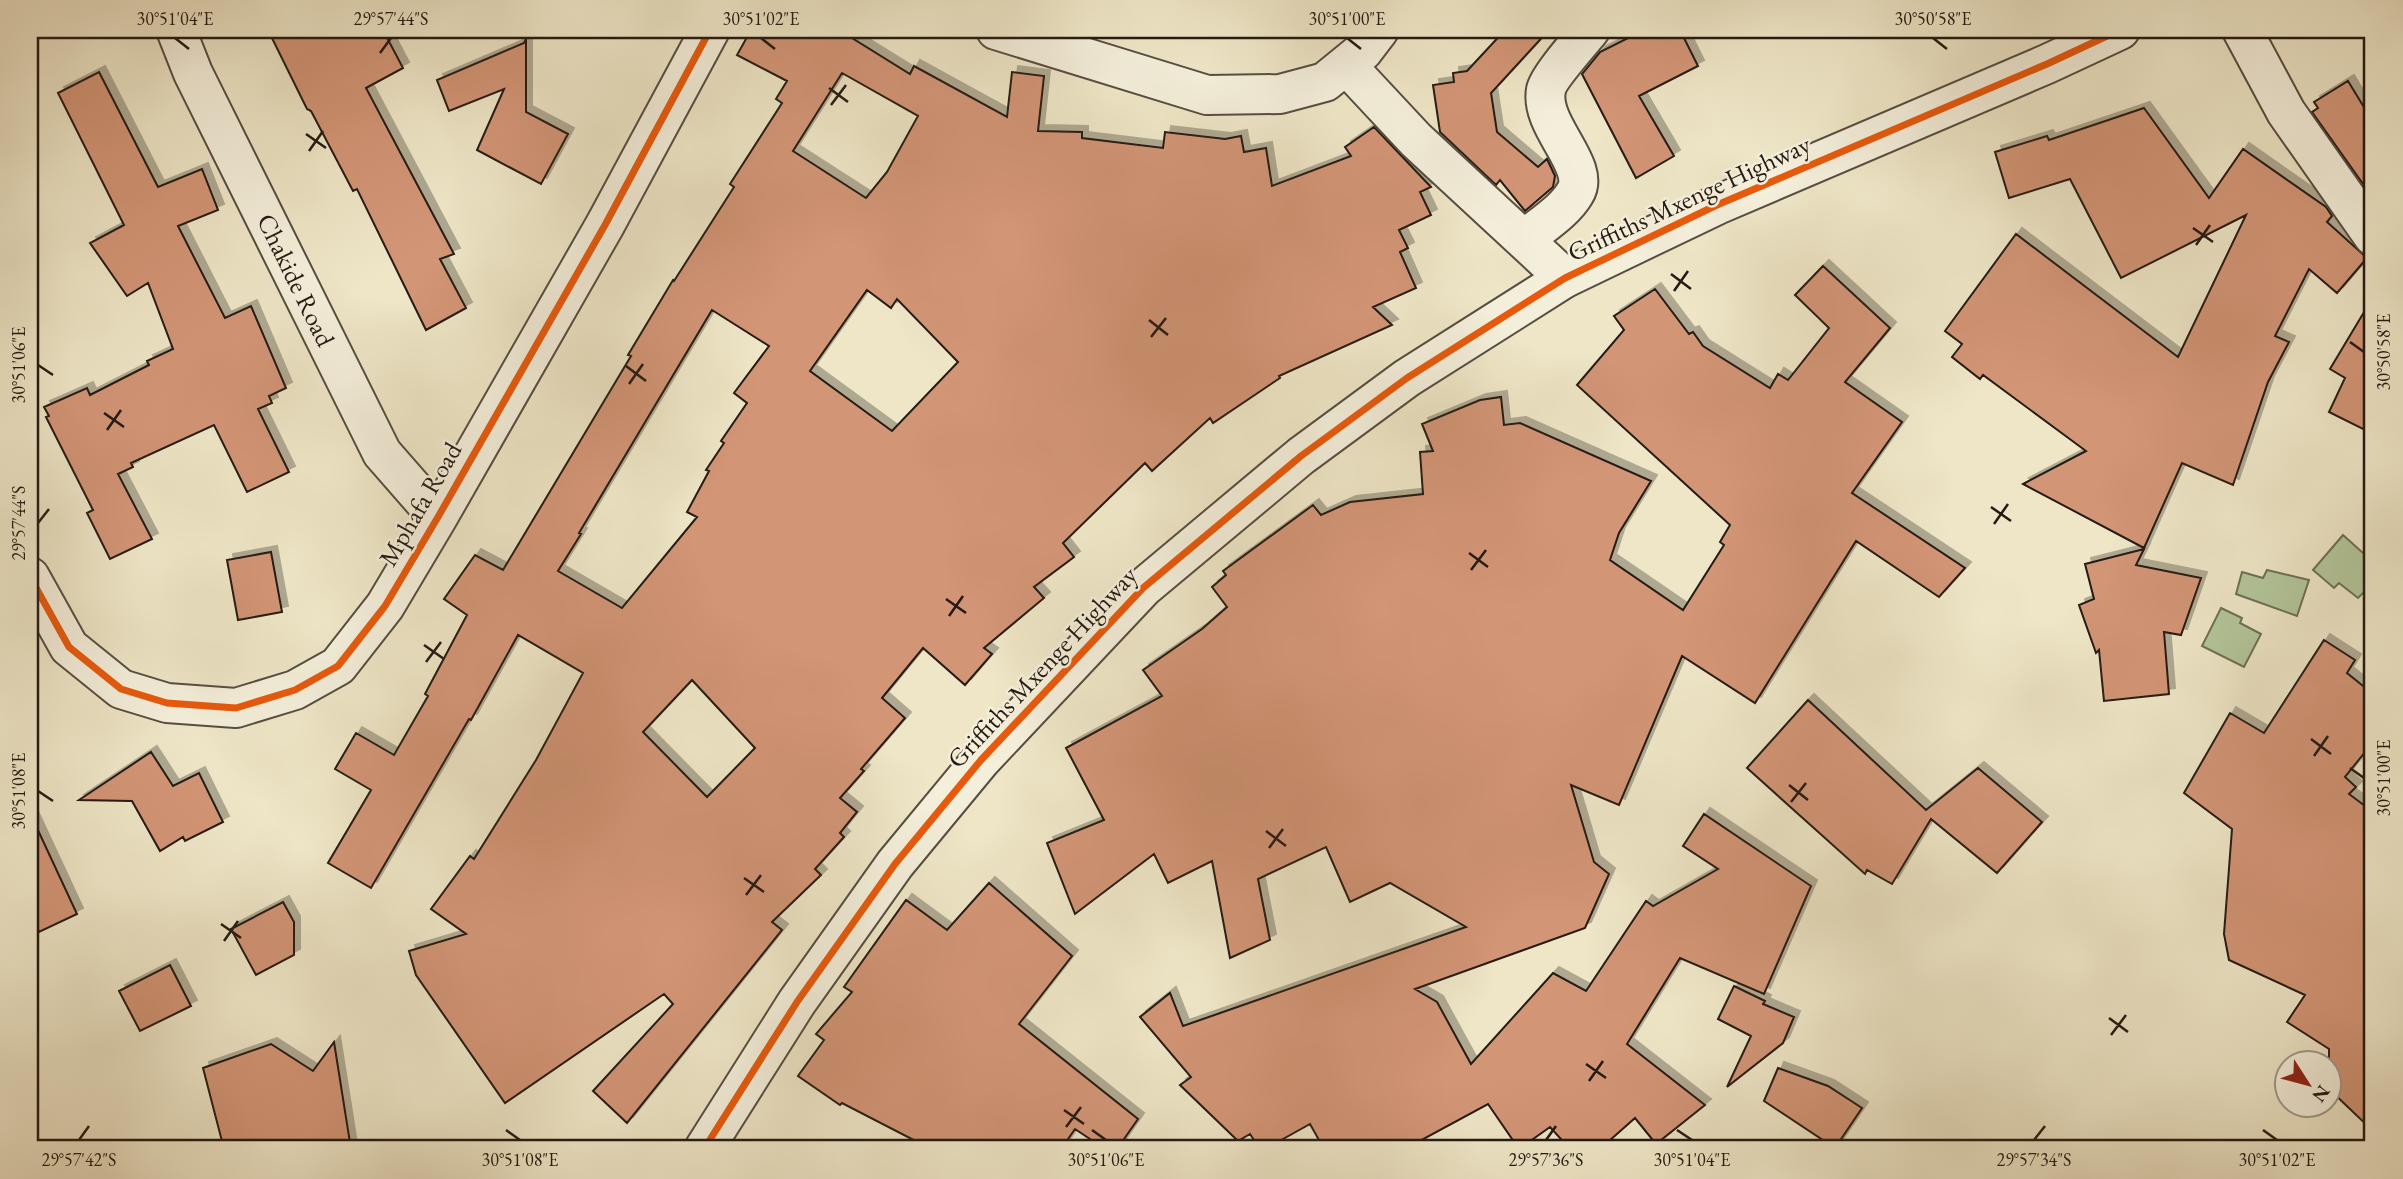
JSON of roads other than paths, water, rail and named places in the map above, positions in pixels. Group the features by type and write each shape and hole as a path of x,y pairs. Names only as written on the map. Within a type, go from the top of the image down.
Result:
{"street":[{"name":"Chakide Road","path":"176,30 193,73 382,453 438,517"},
{"name":"Mphafa Road","path":"30,577 69,647 121,689 167,703 236,708 295,690 338,666 385,606 438,517 605,225 710,30"},
{"path":"996,30 1207,95 1280,94 1325,82 1363,51 1379,30"},
{"path":"1524,240 1577,192 1579,179 1573,158 1551,124 1545,105 1546,87 1590,30"},
{"name":"Griffiths Mxenge Highway","path":"704,1149 797,1002 895,864 981,760 1143,588 1301,456 1386,393 1565,278 1717,205 2047,64 2120,30"},
{"path":"2242,30 2286,112 2371,231"},
{"path":"1346,65 1416,140 1565,278"}]}
